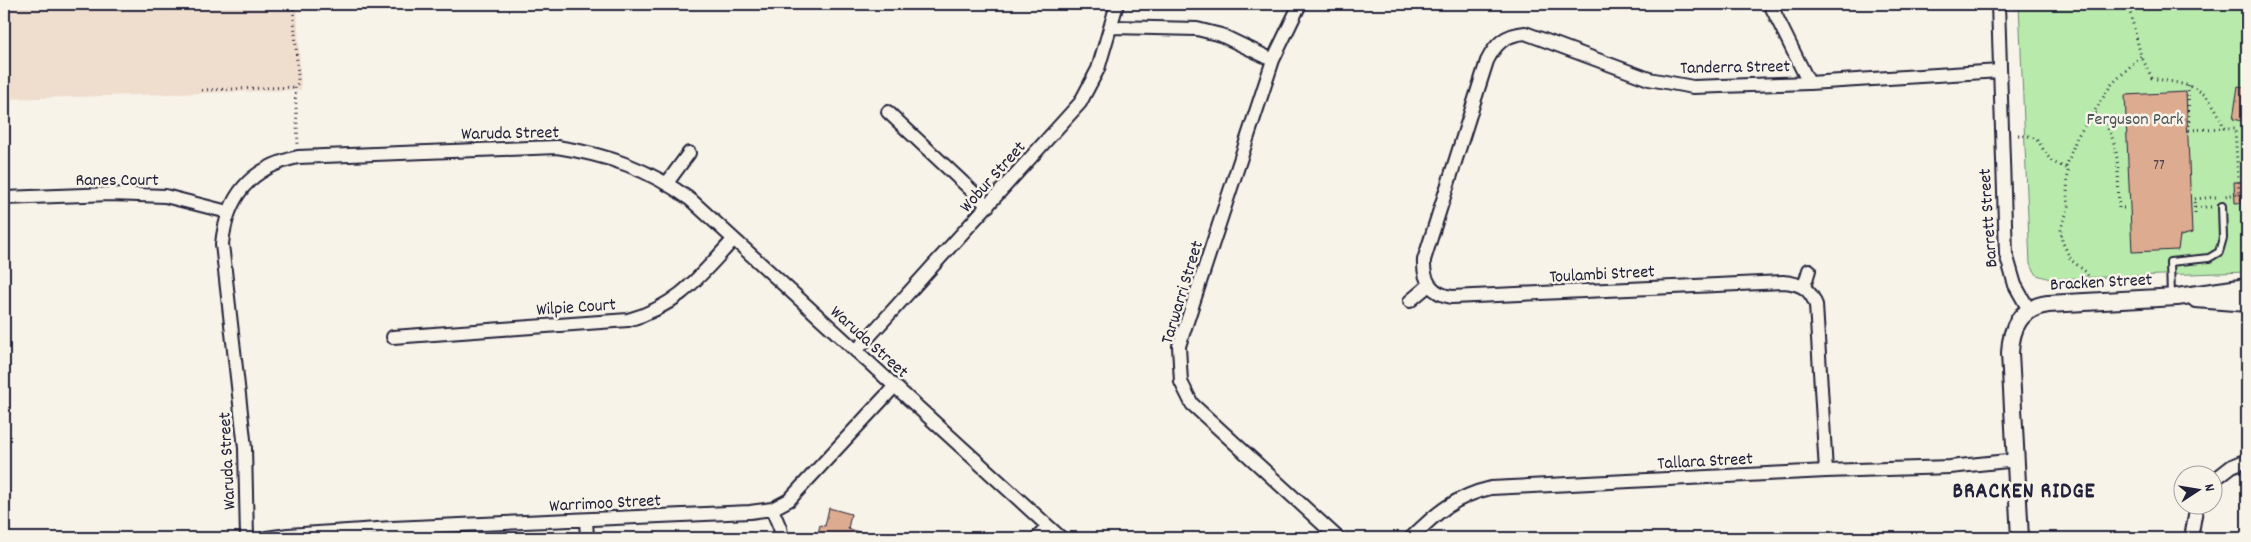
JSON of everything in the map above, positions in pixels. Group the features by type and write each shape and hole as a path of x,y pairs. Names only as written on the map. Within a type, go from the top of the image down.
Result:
{"street":[{"name":"Wobur Street","path":"856,351 1080,103 1098,69 1112,28 1117,4"},
{"name":"Tarwarri Street","path":"1300,4 1274,60 1179,346 1182,382 1192,404 1338,538"},
{"path":"1770,4 1809,82"},
{"name":"Barrett Street","path":"1998,4 2006,254 2015,284 2029,310"},
{"path":"1112,28 1197,29 1221,36 1274,60"},
{"name":"Tanderra Street","path":"1429,285 1424,260 1487,62 1493,50 1510,34 1525,33 1539,36 1649,79 1693,87 2000,71"},
{"path":"888,112 988,206"},
{"name":"Waruda Street","path":"247,538 246,448 222,244 228,212 237,194 250,179 275,164 298,157 557,147 597,154 667,183 690,200 1061,538"},
{"path":"667,183 689,153"},
{"name":"Ranes Court","path":"4,198 111,194 165,196 228,212"},
{"name":"Wilpie Court","path":"393,337 628,320 641,317 667,305 684,292 733,240"},
{"path":"1809,270 1804,287 1816,305 1826,471"},
{"name":"Bracken Street","path":"2174,297 2246,281"},
{"name":"Toulambi Street","path":"1429,285 1444,296 1452,297 1783,282 1795,282 1804,287"},
{"path":"1410,301 1429,285"},
{"name":"Bracken Street","path":"2029,310 2042,305 2074,301 2174,297 2247,303"},
{"path":"2020,538 2011,340 2017,322 2029,310"},
{"name":"Warrimoo Street","path":"266,538 288,535 392,533 772,509 789,500 894,387"},
{"name":"Tallara Street","path":"1411,538 1447,505 1465,495 1491,488 1826,471 1950,467 2017,460"},
{"path":"2224,472 2232,466 2247,460"},
{"path":"772,509 782,538"},
{"path":"2191,538 2195,514"},
{"path":"586,520 587,538"},
{"path":"1037,538 1048,527"}],"lane":[{"path":"2174,297 2170,262 2210,258 2219,252 2223,238 2222,206"}],"path":[{"path":"293,4 298,76 298,83 295,87 298,157"},
{"path":"2128,4 2141,56 2152,78 2197,88 2208,98 2219,115 2224,128"},
{"path":"2092,283 2086,272 2071,260 2062,241 2061,229 2069,206 2066,195 2068,172 2066,167 2077,137 2111,85 2141,56"},
{"path":"2188,85 2189,130 2235,128 2239,194 2244,204 2247,250 2246,281"},
{"path":"202,90 295,87"},
{"path":"2094,112 2105,123 2116,144 2119,208 2124,208"},
{"path":"2018,135 2036,138 2053,162 2066,167"},
{"path":"2195,213 2194,200 2239,194"},
{"path":"2195,207 2222,206"}],"shaded area":[{"path":"4,4 297,4 301,90 4,99"}],"green space":[{"name":"Ferguson Park","path":"2019,4 2247,4 2247,272 2050,279 2037,275 2030,264"}],"building":[{"path":"2238,86 2247,88 2247,122 2233,119"},
{"path":"2186,92 2192,233 2180,236 2178,250 2132,252 2125,95"},
{"path":"2245,165 2247,165 2247,202 2235,203 2234,182 2246,182"},
{"path":"829,508 851,514 848,529 867,534 866,538 817,538 820,525 825,526"}],"district":[{"name":"BRACKEN RIDGE","path":"2024,489"}]}
